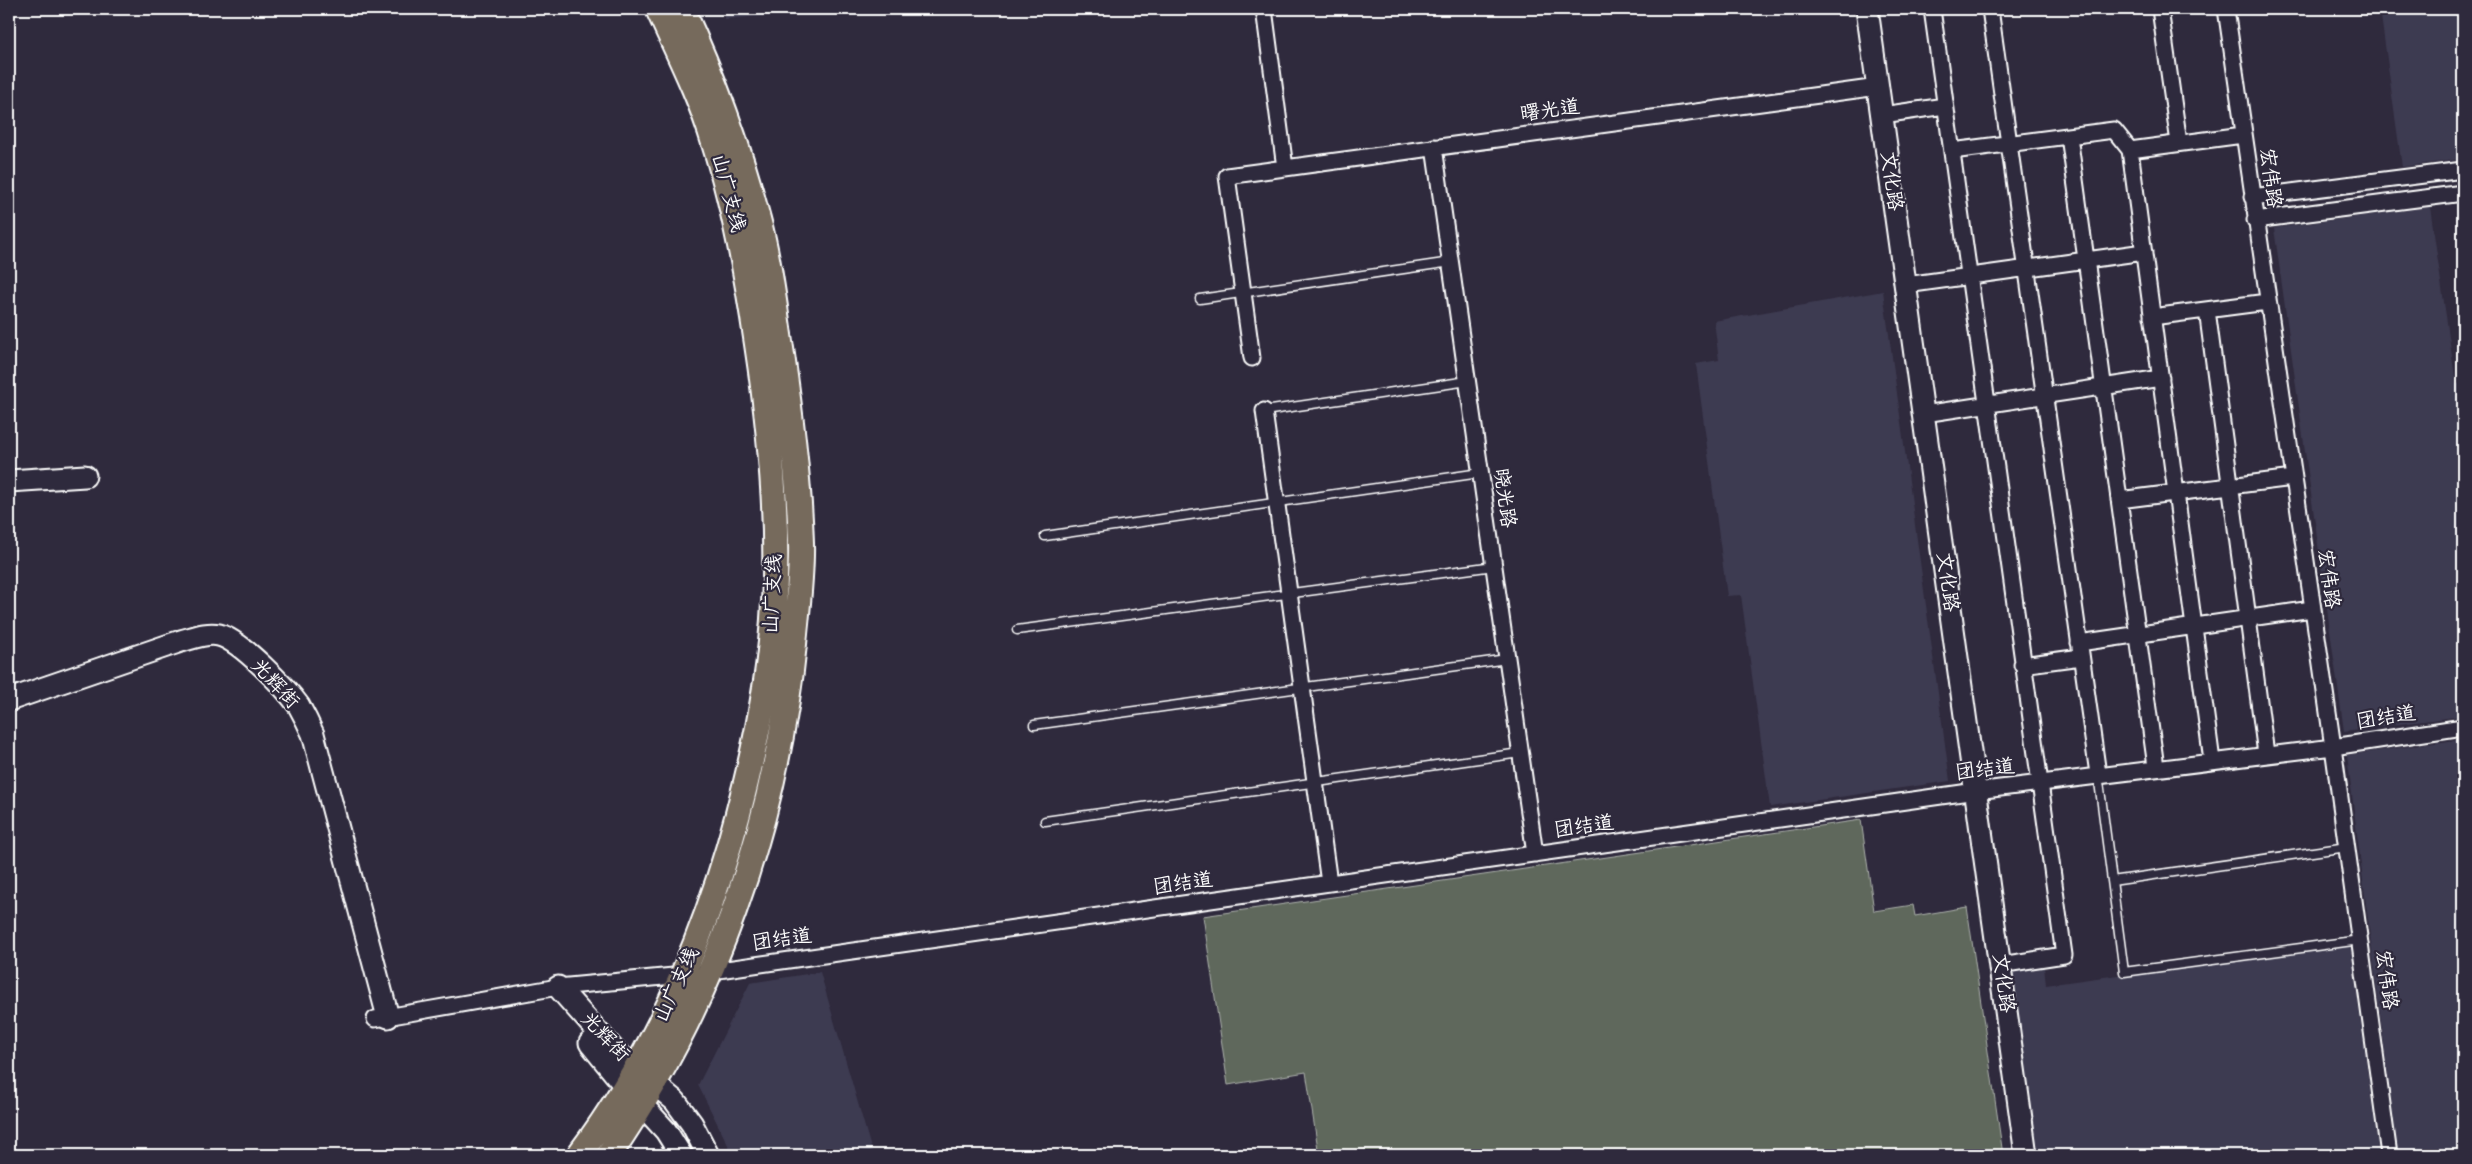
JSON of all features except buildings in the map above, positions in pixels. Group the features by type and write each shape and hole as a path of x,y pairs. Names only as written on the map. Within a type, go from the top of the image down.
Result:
{"main road":[{"name":"山广支线","path":"579,1155 630,1077 684,975 719,884 752,754 769,658 776,553 770,450 763,382 740,238 713,140 689,75 658,9"},
{"name":"山广支线","path":"609,1155 655,1084 711,971 738,906 760,835 780,743 790,684 801,544 796,456 772,293 758,221 736,144 712,75 682,9"}],"street":[{"path":"1264,9 1285,168"},
{"name":"文化路","path":"1867,9 2026,1155"},
{"path":"1932,9 2038,783 2064,955 2000,965"},
{"path":"1990,9 2098,774"},
{"path":"2160,9 2179,144"},
{"name":"宏伟路","path":"2226,9 2255,220 2333,746 2389,1155"},
{"name":"曙光道","path":"1243,293 1228,176 1878,87"},
{"path":"1882,114 1945,106"},
{"path":"1952,151 2114,130 2130,150 2212,761"},
{"path":"2130,150 2244,135"},
{"path":"2069,136 2156,768"},
{"name":"晓光路","path":"1434,147 1534,854"},
{"path":"2252,197 2463,170"},
{"path":"2255,220 2463,192"},
{"path":"1906,285 2144,252"},
{"path":"1243,293 1252,358"},
{"path":"2152,317 2267,302"},
{"path":"2207,310 2266,754"},
{"path":"1924,414 2044,394 2161,378"},
{"path":"1264,411 1329,883"},
{"path":"9,481 85,476"},
{"path":"2119,500 2293,478"},
{"path":"2022,665 2138,634 2312,609"},
{"name":"光辉街","path":"9,700 181,641 205,635 218,635 235,642 285,689 299,707 314,734 382,1018"},
{"name":"光辉街","path":"9,711 201,647 218,648 230,654 272,693 290,715 300,733 331,829 382,1018"},
{"name":"团结道","path":"382,1018 551,989 684,975 1976,791 2098,774 2333,746 2463,727"},
{"name":"光辉街","path":"551,989 615,1051 630,1077 655,1084 675,1101 692,1124 708,1155"},
{"path":"630,1077 642,1104 666,1131 681,1155"}],"lane":[{"path":"1200,299 1451,262"},
{"path":"1264,411 1468,381"},
{"path":"1045,536 1480,473"},
{"path":"1017,630 1494,566"},
{"path":"1034,725 1507,659"},
{"path":"1045,821 1520,753"},
{"path":"2098,774 2124,972 2360,940"},
{"path":"2112,881 2347,847"}],"shaded area":[{"path":"724,9 849,9 725,19"},
{"path":"2380,9 2463,9 2463,159 2402,167"},
{"path":"2430,207 2456,384 2463,383 2463,716 2344,731 2274,228"},
{"path":"1883,291 1950,781 1770,807 1741,595 1727,596 1696,364 1719,360 1714,321"},
{"path":"2463,739 2463,1155 2398,1155 2347,755"},
{"path":"2350,943 2379,1155 2038,1155 2012,971 2044,967 2046,985"},
{"path":"820,972 873,1155 733,1155 698,1085 750,983"}],"green space":[{"path":"1861,820 1874,911 1913,905 1915,916 1967,907 2003,1155 1622,1155 1622,1153 1607,1155 1319,1155 1306,1072 1228,1085 1203,916"}]}
